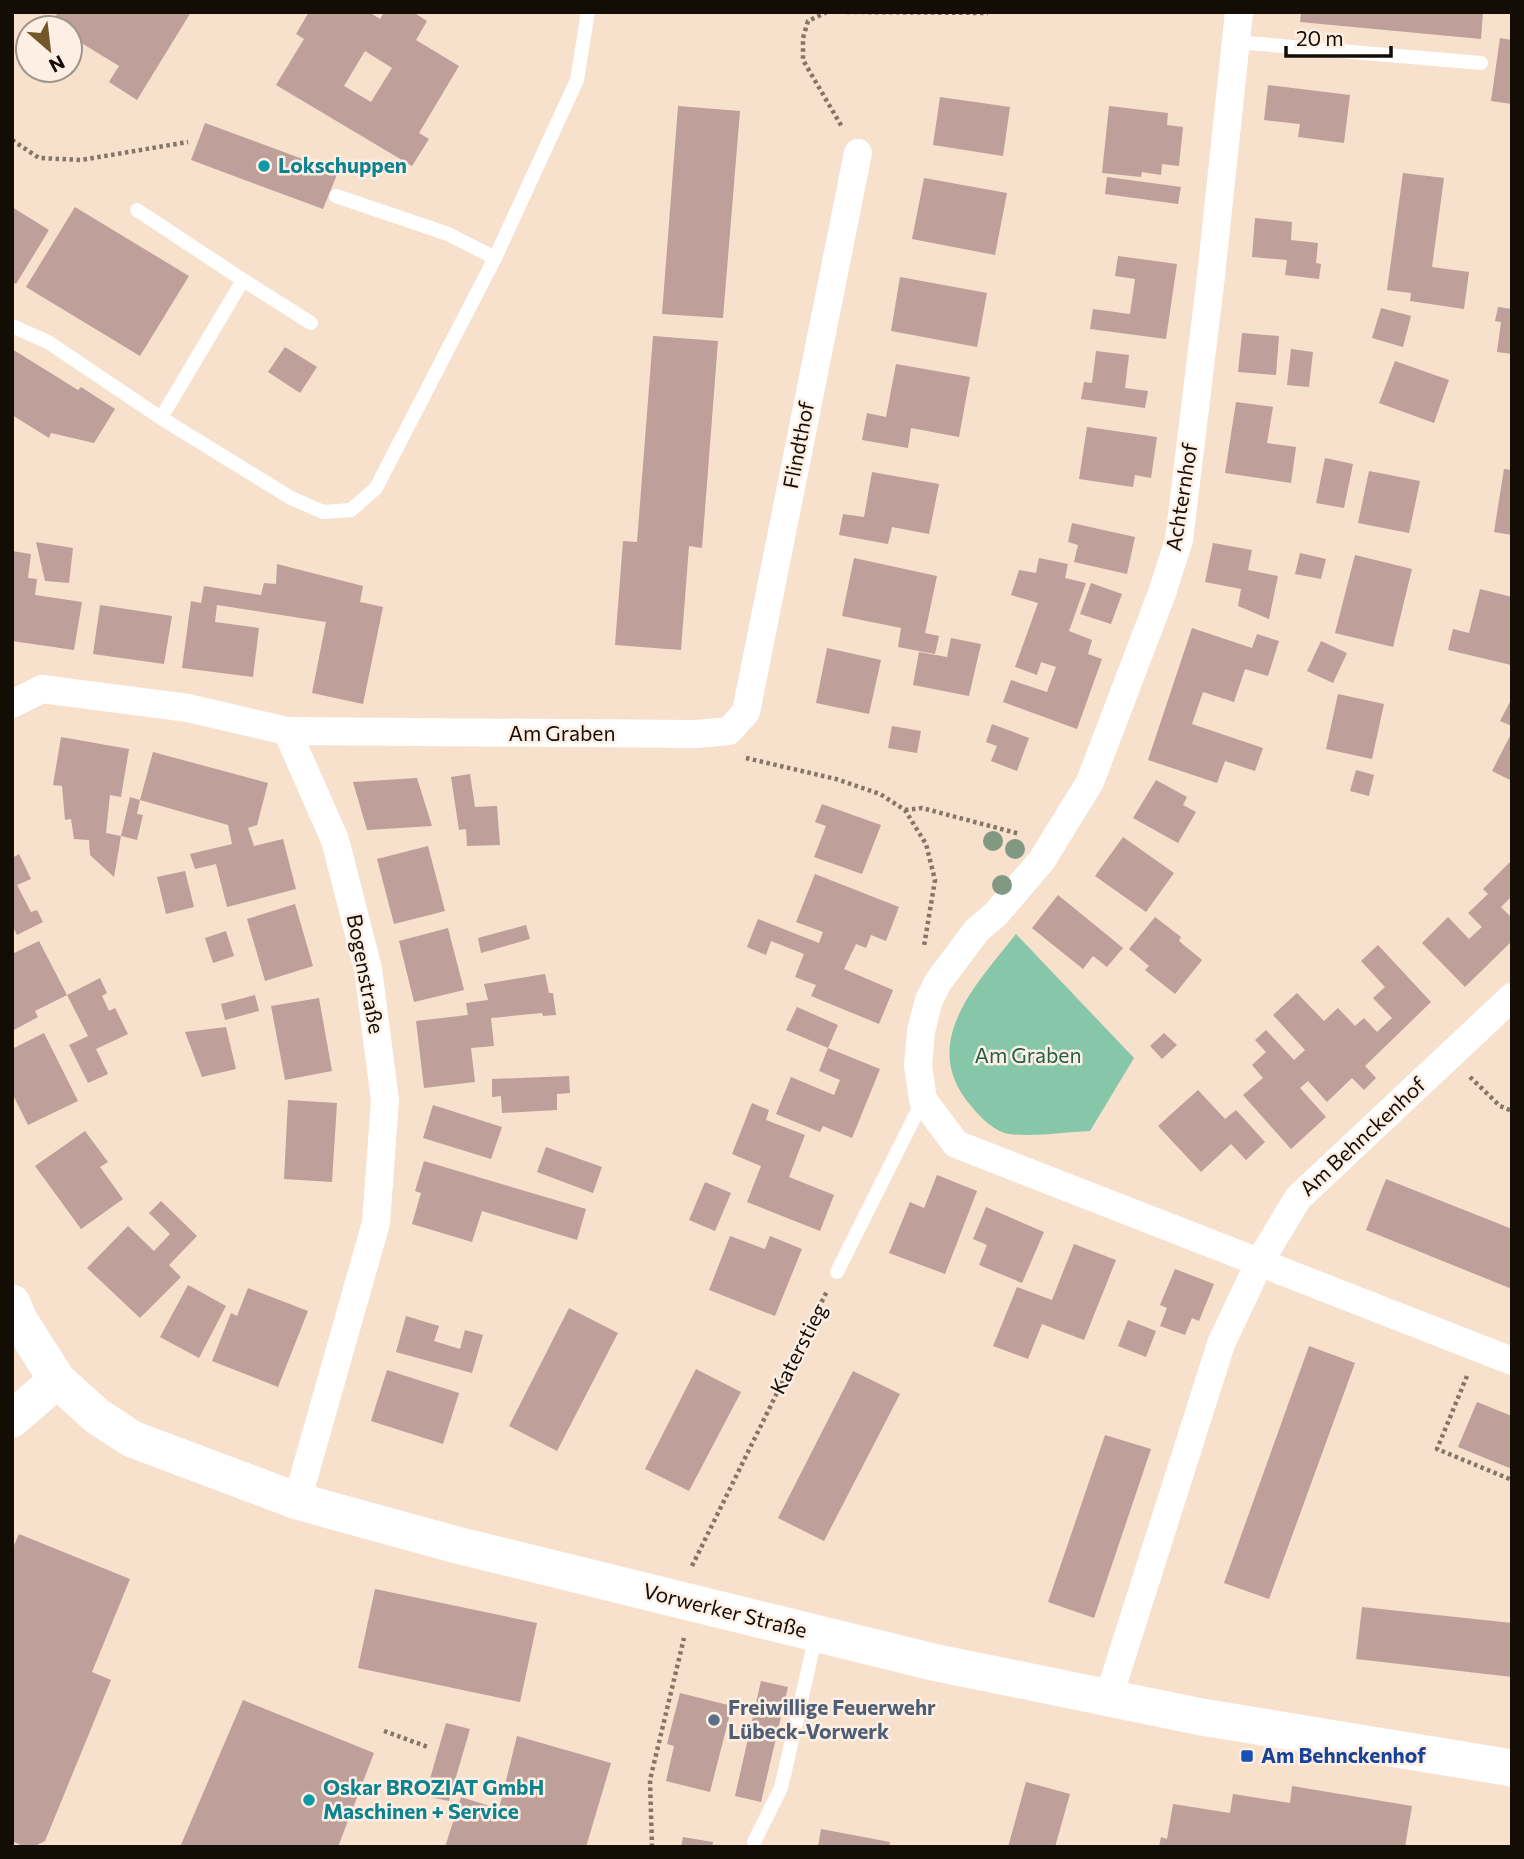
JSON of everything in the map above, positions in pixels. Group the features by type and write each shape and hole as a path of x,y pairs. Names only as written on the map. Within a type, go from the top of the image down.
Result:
{"street":[{"name":"Achternhof","path":"929,1000 938,982 977,930 996,914 1042,860 1090,782 1162,593 1179,540 1239,12"},
{"name":"Flindthof","path":"729,731 746,712 858,153"},
{"path":"12,704 42,689 188,708 287,731"},
{"name":"Am Graben","path":"287,731 696,734 729,731"},
{"name":"Bogenstraße","path":"287,731 335,840 368,969 385,1100 376,1223 297,1500"},
{"name":"Am Behnckenhof","path":"1109,1696 1221,1344 1260,1261 1297,1198 1512,996"},
{"path":"929,1000 921,1031 918,1066 923,1100 956,1144 1512,1361"},
{"name":"Vorwerker Straße","path":"12,1303 19,1320 57,1380 97,1416 132,1439 297,1500 453,1544 933,1662 1202,1717 1512,1768"},
{"path":"12,1419 57,1380"}],"lane":[{"path":"12,326 48,342 161,418 291,498 323,512 351,510 376,488 495,258 577,80 588,12"},
{"path":"1236,42 1481,64"},
{"path":"337,196 448,234 495,258"},
{"path":"137,210 311,323"},
{"path":"161,418 243,280"},
{"path":"837,1272 923,1100"},
{"path":"754,1842 781,1788 816,1635"}],"path":[{"path":"827,12 808,21 803,38 803,60 858,153"},
{"path":"846,12 988,13"},
{"path":"12,140 39,158 81,160 188,142"},
{"path":"729,731 745,758 836,779 880,794 905,810 926,844 934,880 919,976 929,1000"},
{"path":"905,810 922,808 1033,837 1056,839"},
{"path":"1450,1056 1500,1106 1512,1111"},
{"name":"Katerstieg","path":"678,1600 706,1534 837,1272"},
{"path":"1479,1348 1437,1449 1512,1480"},
{"path":"652,1847 650,1780 684,1638 678,1600"},
{"path":"384,1731 428,1747"}],"green space":[{"name":"Am Graben","path":"1016,934 1134,1058 1090,1131 1029,1135 1004,1133 979,1115 956,1083 950,1060 951,1037 959,1015 970,994"}],"building":[{"path":"191,12 137,100 109,82 119,66 84,45 84,14 57,14"},
{"path":"309,12 369,12 380,19 384,12 413,12 427,21 416,40 459,66 419,133 429,139 412,166 276,85 304,39 296,34","holes":["365,51 392,68 371,102 344,86"]},
{"path":"1301,12 1483,12 1481,39 1300,22"},
{"path":"1500,38 1512,40 1512,104 1491,101"},
{"path":"1268,85 1350,95 1344,143 1298,137 1300,124 1264,120"},
{"path":"940,97 1010,107 1003,156 933,145"},
{"path":"678,106 740,111 723,318 662,314"},
{"path":"1109,106 1168,113 1167,125 1183,127 1179,166 1162,164 1161,175 1142,172 1141,177 1102,173"},
{"name":"Lokschuppen","path":"205,123 338,172 323,209 191,160"},
{"path":"1403,173 1444,178 1432,267 1469,272 1464,309 1410,301 1411,293 1387,290"},
{"path":"1107,177 1181,187 1178,204 1105,194"},
{"path":"924,178 1007,193 995,255 912,239"},
{"path":"12,207 49,230 16,284 12,282"},
{"path":"75,207 189,276 140,356 26,287"},
{"path":"1255,218 1292,222 1291,240 1318,243 1316,263 1321,264 1319,279 1285,275 1287,260 1252,257"},
{"path":"1118,256 1177,264 1166,339 1090,329 1093,309 1130,314 1135,279 1115,276"},
{"path":"900,277 987,293 977,347 891,331"},
{"path":"1498,307 1512,309 1512,354 1497,352 1501,322 1495,321"},
{"path":"1381,308 1411,316 1403,347 1372,338"},
{"path":"1242,333 1279,336 1276,375 1238,372"},
{"path":"653,336 718,341 702,548 689,546 681,650 615,645 623,541 637,542"},
{"path":"285,347 317,367 300,393 268,372"},
{"path":"12,349 78,390 81,387 115,409 94,443 51,433 49,438 12,415"},
{"path":"1291,349 1313,352 1309,387 1287,385"},
{"path":"1096,351 1129,355 1125,388 1148,391 1145,408 1081,399 1084,382 1092,383"},
{"path":"1395,361 1449,380 1434,423 1379,403"},
{"path":"896,364 970,377 959,437 911,428 908,448 862,440 867,413 886,417"},
{"path":"1236,402 1273,407 1267,443 1296,447 1291,483 1225,473"},
{"path":"1087,427 1157,437 1151,478 1135,475 1133,487 1079,479"},
{"path":"1325,458 1353,464 1344,508 1316,503"},
{"path":"1504,469 1512,470 1512,535 1494,532"},
{"path":"1369,471 1420,481 1409,533 1358,523"},
{"path":"872,472 939,484 929,534 892,527 888,544 839,535 843,514 864,517"},
{"path":"1072,523 1135,537 1127,574 1074,562 1078,545 1068,542"},
{"path":"36,542 73,548 69,583 45,581"},
{"path":"1213,543 1252,550 1248,570 1278,576 1269,619 1238,606 1241,589 1205,582"},
{"path":"12,551 31,554 28,578 37,579 35,595 82,602 74,650 12,641"},
{"path":"1300,553 1326,559 1321,579 1295,574"},
{"path":"1355,555 1412,569 1393,647 1335,633"},
{"path":"854,558 937,576 925,633 939,636 935,654 898,647 901,628 842,616"},
{"path":"1039,558 1068,564 1065,578 1086,583 1069,631 1092,640 1088,654 1102,659 1077,729 1003,702 1011,680 1047,692 1056,667 1041,662 1037,675 1015,667 1038,603 1011,595 1019,570 1036,573"},
{"path":"277,564 363,586 360,602 383,607 363,704 312,693 326,622 217,605 215,622 259,628 253,677 182,668 191,601 201,603 204,586 261,595 264,583 276,584"},
{"path":"1091,583 1122,594 1111,624 1080,614"},
{"path":"1480,589 1512,597 1511,665 1448,650 1453,629 1469,633"},
{"path":"100,605 172,616 164,664 93,654"},
{"path":"1192,628 1252,648 1257,634 1279,641 1268,676 1245,669 1234,702 1203,692 1192,724 1263,748 1255,771 1225,761 1217,783 1148,760"},
{"path":"951,638 981,644 969,696 913,685 919,652 947,657"},
{"path":"1321,641 1347,653 1333,683 1307,671"},
{"path":"827,648 881,660 869,714 816,703"},
{"path":"1338,694 1384,704 1372,759 1326,749"},
{"path":"1512,698 1512,726 1500,721"},
{"path":"992,724 1029,738 1017,771 991,761 997,746 986,742"},
{"path":"892,726 921,731 917,753 888,748"},
{"path":"1512,732 1512,781 1492,771"},
{"path":"61,737 129,749 121,797 110,795 106,833 121,836 114,877 90,855 89,840 74,839 71,819 65,820 62,786 53,785"},
{"path":"153,752 268,783 257,825 248,828 254,846 283,839 296,889 227,907 216,864 195,869 190,854 232,844 228,825 140,800"},
{"path":"1356,770 1374,775 1369,796 1350,791"},
{"path":"470,774 475,807 497,806 500,845 467,846 466,829 459,830 451,777"},
{"path":"417,778 432,826 367,830 353,782"},
{"path":"1156,780 1187,797 1183,805 1196,812 1178,843 1133,818"},
{"path":"130,797 140,800 137,814 143,815 137,840 121,836"},
{"path":"822,804 881,825 862,874 814,857 826,826 815,822"},
{"path":"1123,837 1174,873 1146,912 1095,876"},
{"path":"428,846 445,911 394,924 377,859"},
{"path":"19,854 31,879 17,885 31,912 37,910 43,922 17,935 12,925 12,858"},
{"path":"1512,860 1512,896 1501,907 1512,918 1512,941 1465,987 1422,943 1448,917 1469,939 1482,927 1468,913 1488,894 1483,889"},
{"path":"185,871 194,907 166,914 157,877"},
{"path":"815,874 899,907 886,941 871,935 866,948 856,944 844,969 893,990 879,1024 811,996 816,985 795,977 804,954 771,941 766,955 747,947 758,919 819,943 823,932 796,922"},
{"path":"1058,895 1123,948 1107,967 1093,956 1083,969 1032,928"},
{"path":"295,904 313,966 265,981 247,919"},
{"path":"1155,917 1181,937 1179,941 1202,960 1175,994 1145,970 1149,966 1129,949"},
{"path":"526,925 530,939 481,953 478,938"},
{"path":"448,928 464,990 414,1002 399,941"},
{"path":"226,931 234,956 213,963 205,938"},
{"path":"39,941 67,995 35,1011 38,1017 12,1031 12,954"},
{"path":"1378,945 1431,1002 1365,1066 1376,1078 1364,1090 1352,1078 1327,1102 1308,1081 1300,1088 1326,1117 1291,1149 1243,1095 1263,1078 1252,1065 1266,1052 1255,1040 1266,1030 1294,1060 1305,1050 1273,1015 1297,993 1324,1021 1338,1008 1355,1026 1364,1018 1377,1032 1392,1018 1373,998 1385,987 1361,961"},
{"path":"545,974 549,993 553,993 556,1015 543,1016 542,1013 491,1018 494,1046 471,1048 475,1082 424,1088 416,1021 468,1015 466,1003 488,1000 484,984"},
{"path":"100,978 107,993 102,996 109,1011 115,1008 128,1034 96,1049 108,1074 88,1083 69,1045 88,1036 67,995"},
{"path":"255,995 259,1011 225,1020 221,1004"},
{"path":"319,998 332,1071 285,1080 271,1006"},
{"path":"797,1007 838,1025 828,1048 786,1030"},
{"path":"226,1027 236,1069 202,1077 185,1032"},
{"path":"44,1033 78,1101 28,1125 12,1093 12,1049"},
{"path":"1164,1033 1177,1045 1162,1059 1150,1046"},
{"path":"828,1048 880,1069 852,1138 823,1126 820,1132 776,1114 791,1077 834,1095 840,1080 819,1071"},
{"path":"569,1076 570,1093 557,1094 557,1110 502,1113 501,1096 492,1097 492,1079"},
{"path":"1198,1090 1225,1119 1236,1110 1265,1142 1246,1160 1231,1144 1201,1172 1158,1126"},
{"path":"288,1100 337,1103 332,1182 284,1179"},
{"path":"752,1103 769,1110 766,1120 805,1135 789,1177 834,1195 820,1231 747,1202 761,1166 732,1154"},
{"path":"433,1105 502,1127 491,1159 423,1138"},
{"path":"85,1131 108,1162 100,1167 123,1199 81,1229 35,1166"},
{"path":"546,1147 602,1167 593,1193 537,1172"},
{"path":"424,1161 586,1209 577,1240 482,1211 472,1242 412,1224 421,1193 415,1191"},
{"path":"937,1175 977,1191 945,1274 889,1253 910,1202 924,1208"},
{"path":"1386,1179 1512,1229 1512,1289 1366,1230"},
{"path":"705,1182 731,1193 715,1231 689,1220"},
{"path":"161,1201 197,1236 169,1265 181,1277 140,1318 87,1268 128,1226 154,1251 170,1234 149,1213"},
{"path":"986,1207 1044,1232 1022,1283 979,1265 987,1245 973,1239"},
{"path":"730,1236 765,1249 770,1236 802,1249 775,1316 709,1290"},
{"path":"1074,1244 1116,1260 1084,1340 1042,1324 1028,1359 993,1346 1017,1287 1052,1300"},
{"path":"1175,1269 1214,1284 1199,1321 1192,1318 1185,1335 1160,1326 1167,1308 1160,1305"},
{"path":"188,1285 226,1306 199,1358 160,1337"},
{"path":"248,1288 308,1311 278,1387 212,1361 231,1313 237,1316"},
{"path":"569,1308 618,1333 557,1451 509,1426"},
{"path":"406,1316 439,1326 434,1341 460,1349 465,1330 483,1335 472,1373 396,1352"},
{"path":"1128,1320 1156,1331 1146,1357 1118,1346"},
{"path":"1309,1346 1355,1363 1269,1599 1224,1583"},
{"path":"696,1369 741,1392 689,1491 645,1469"},
{"path":"387,1370 459,1393 443,1444 371,1421"},
{"path":"853,1371 900,1394 824,1541 778,1518"},
{"path":"1477,1402 1512,1416 1512,1469 1458,1447"},
{"path":"1105,1435 1151,1449 1094,1618 1048,1602"},
{"path":"19,1534 130,1579 92,1672 111,1680 45,1841 33,1847 25,1847 12,1841 12,1550"},
{"path":"375,1589 537,1623 520,1702 358,1668"},
{"path":"1362,1607 1512,1623 1512,1677 1356,1659"},
{"path":"761,1681 788,1687 761,1802 735,1796"},
{"path":"680,1693 732,1706 710,1792 666,1781 674,1746 667,1744"},
{"path":"243,1700 374,1753 338,1847 180,1847"},
{"path":"446,1723 470,1729 449,1801 425,1796"},
{"path":"517,1736 611,1763 586,1847 445,1847 461,1797 499,1809"},
{"path":"1026,1782 1070,1794 1055,1847 1008,1847"},
{"path":"1292,1786 1412,1806 1405,1847 1159,1847 1161,1837 1167,1839 1173,1804 1230,1813 1233,1794 1290,1803"},
{"path":"821,1829 890,1842 889,1847 818,1847"},
{"path":"683,1837 713,1842 712,1847 681,1847"}],"place":[{"name":"Lokschuppen","path":"264,166"},
{"name":"Freiwillige Feuerwehr Lübeck-Vorwerk","path":"714,1720"},
{"name":"Am Behnckenhof","path":"1247,1756"},
{"name":"Oskar BROZIAT GmbH Maschinen + Service","path":"309,1800"}]}
